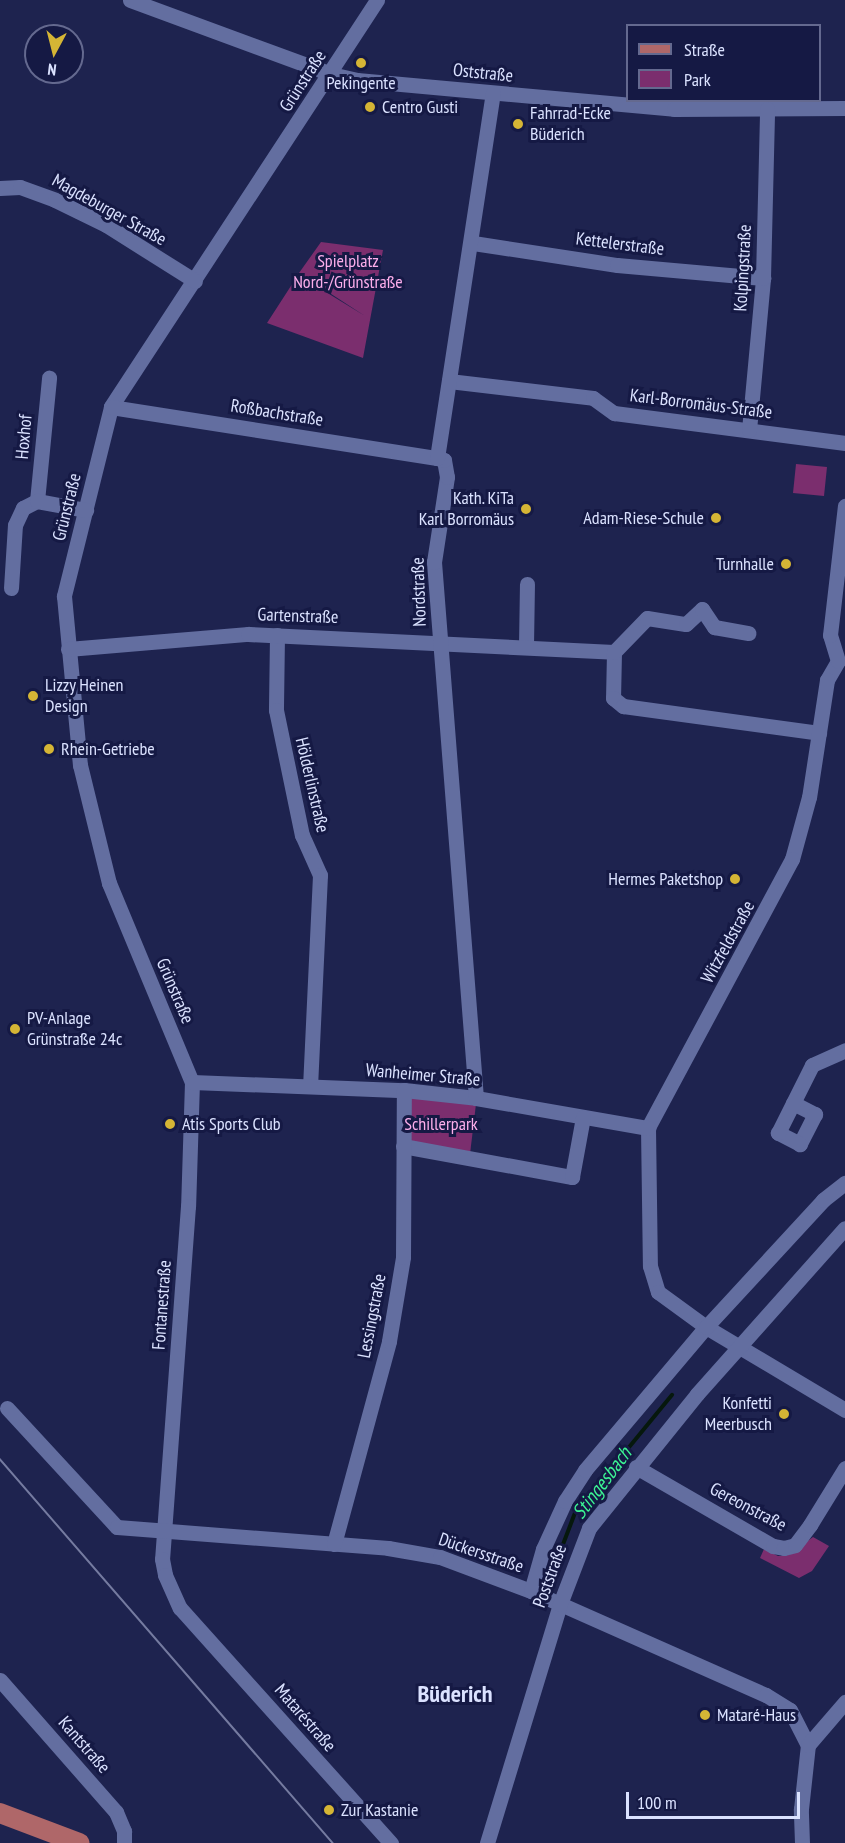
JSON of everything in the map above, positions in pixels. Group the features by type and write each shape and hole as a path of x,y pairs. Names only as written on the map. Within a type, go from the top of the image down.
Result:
{"main road":[{"path":"0,1813 79,1843"}],"street":[{"name":"Oststraße","path":"130,0 331,74 493,93 674,109 845,108"},
{"name":"Grünstraße","path":"192,1082 110,883 80,765 64,596 111,407 331,74 377,0"},
{"name":"Nordstraße","path":"476,1098 434,562 447,477 444,460 437,458 473,243 493,93"},
{"name":"Kolpingstraße","path":"749,430 763,278 767,108"},
{"name":"Magdeburger Straße","path":"0,188 20,187 55,200 106,225 195,281"},
{"name":"Kettelerstraße","path":"473,243 617,265 763,278"},
{"name":"Hoxhof","path":"37,501 49,378"},
{"name":"Karl-Borromäus-Straße","path":"449,381 592,398 614,413 845,443"},
{"name":"Roßbachstraße","path":"111,407 437,458"},
{"path":"11,588 15,525 23,508 37,501 86,510"},
{"name":"Witzfeldstraße","path":"648,1128 779,889 803,827 827,680 841,660 830,635 845,506"},
{"path":"526,646 527,584"},
{"path":"748,633 714,627 702,609 686,624 647,618 614,652 613,698 623,706 819,733"},
{"name":"Gartenstraße","path":"68,649 248,634 614,652"},
{"name":"Hölderlinstraße","path":"277,635 276,710 302,835 320,875 310,1086"},
{"path":"793,1103 812,1065 845,1050"},
{"name":"Wanheimer Straße","path":"192,1082 404,1090 476,1098 648,1128"},
{"name":"Fontanestraße","path":"166,1530 188,1206 192,1082"},
{"name":"Lessingstraße","path":"334,1544 389,1341 403,1257 404,1090"},
{"path":"403,1146 572,1177 583,1117"},
{"path":"648,1128 652,1281 669,1303 705,1327 845,1410"},
{"name":"Poststraße","path":"531,1590 543,1549 580,1478 705,1327 823,1200 845,1183"},
{"name":"Poststraße","path":"487,1843 560,1604 589,1528 636,1467 738,1346 845,1228"},
{"path":"7,1408 117,1527 166,1530"},
{"name":"Gereonstraße","path":"636,1467 773,1546 784,1548 795,1545 845,1468"},
{"name":"Dückersstraße","path":"166,1530 334,1544 440,1557 531,1590 766,1695 790,1710 808,1745"},
{"name":"Mataréstraße","path":"166,1530 166,1550 162,1559 170,1593 391,1843"},
{"name":"Kantstraße","path":"0,1680 116,1812 124,1831 124,1843"},
{"path":"802,1843 801,1809 808,1745 845,1702"}],"green space":[{"name":"Spielplatz Nord-/Grünstraße","path":"321,242 383,250 363,358 267,323 298,275 365,316 299,273"},
{"path":"796,464 827,467 824,496 793,493"},
{"name":"Schillerpark","path":"409,1096 476,1104 470,1154 408,1143"},
{"path":"813,1537 829,1546 812,1571 799,1578 760,1558 764,1549 778,1556 789,1555"}],"waterway":[{"name":"Stingesbach","path":"549,1581 575,1513 672,1395"}],"tram line":[{"path":"0,1459 333,1843"}],"place":[{"name":"Pekingente","path":"361,63"},
{"name":"Centro Gusti","path":"370,107"},
{"name":"Fahrrad-Ecke Büderich","path":"518,124"},
{"name":"Kath. KiTa Karl Borromäus","path":"526,509"},
{"name":"Adam-Riese-Schule","path":"716,518"},
{"name":"Turnhalle","path":"786,564"},
{"name":"Lizzy Heinen Design","path":"33,696"},
{"name":"Rhein-Getriebe","path":"49,749"},
{"name":"Hermes Paketshop","path":"735,879"},
{"name":"PV-Anlage Grünstraße 24c","path":"15,1029"},
{"name":"Atis Sports Club","path":"170,1124"},
{"name":"Konfetti Meerbusch","path":"784,1414"},
{"name":"Mataré-Haus","path":"705,1715"},
{"name":"Zur Kastanie","path":"329,1810"}],"district":[{"name":"Büderich","path":"455,1694"}]}
